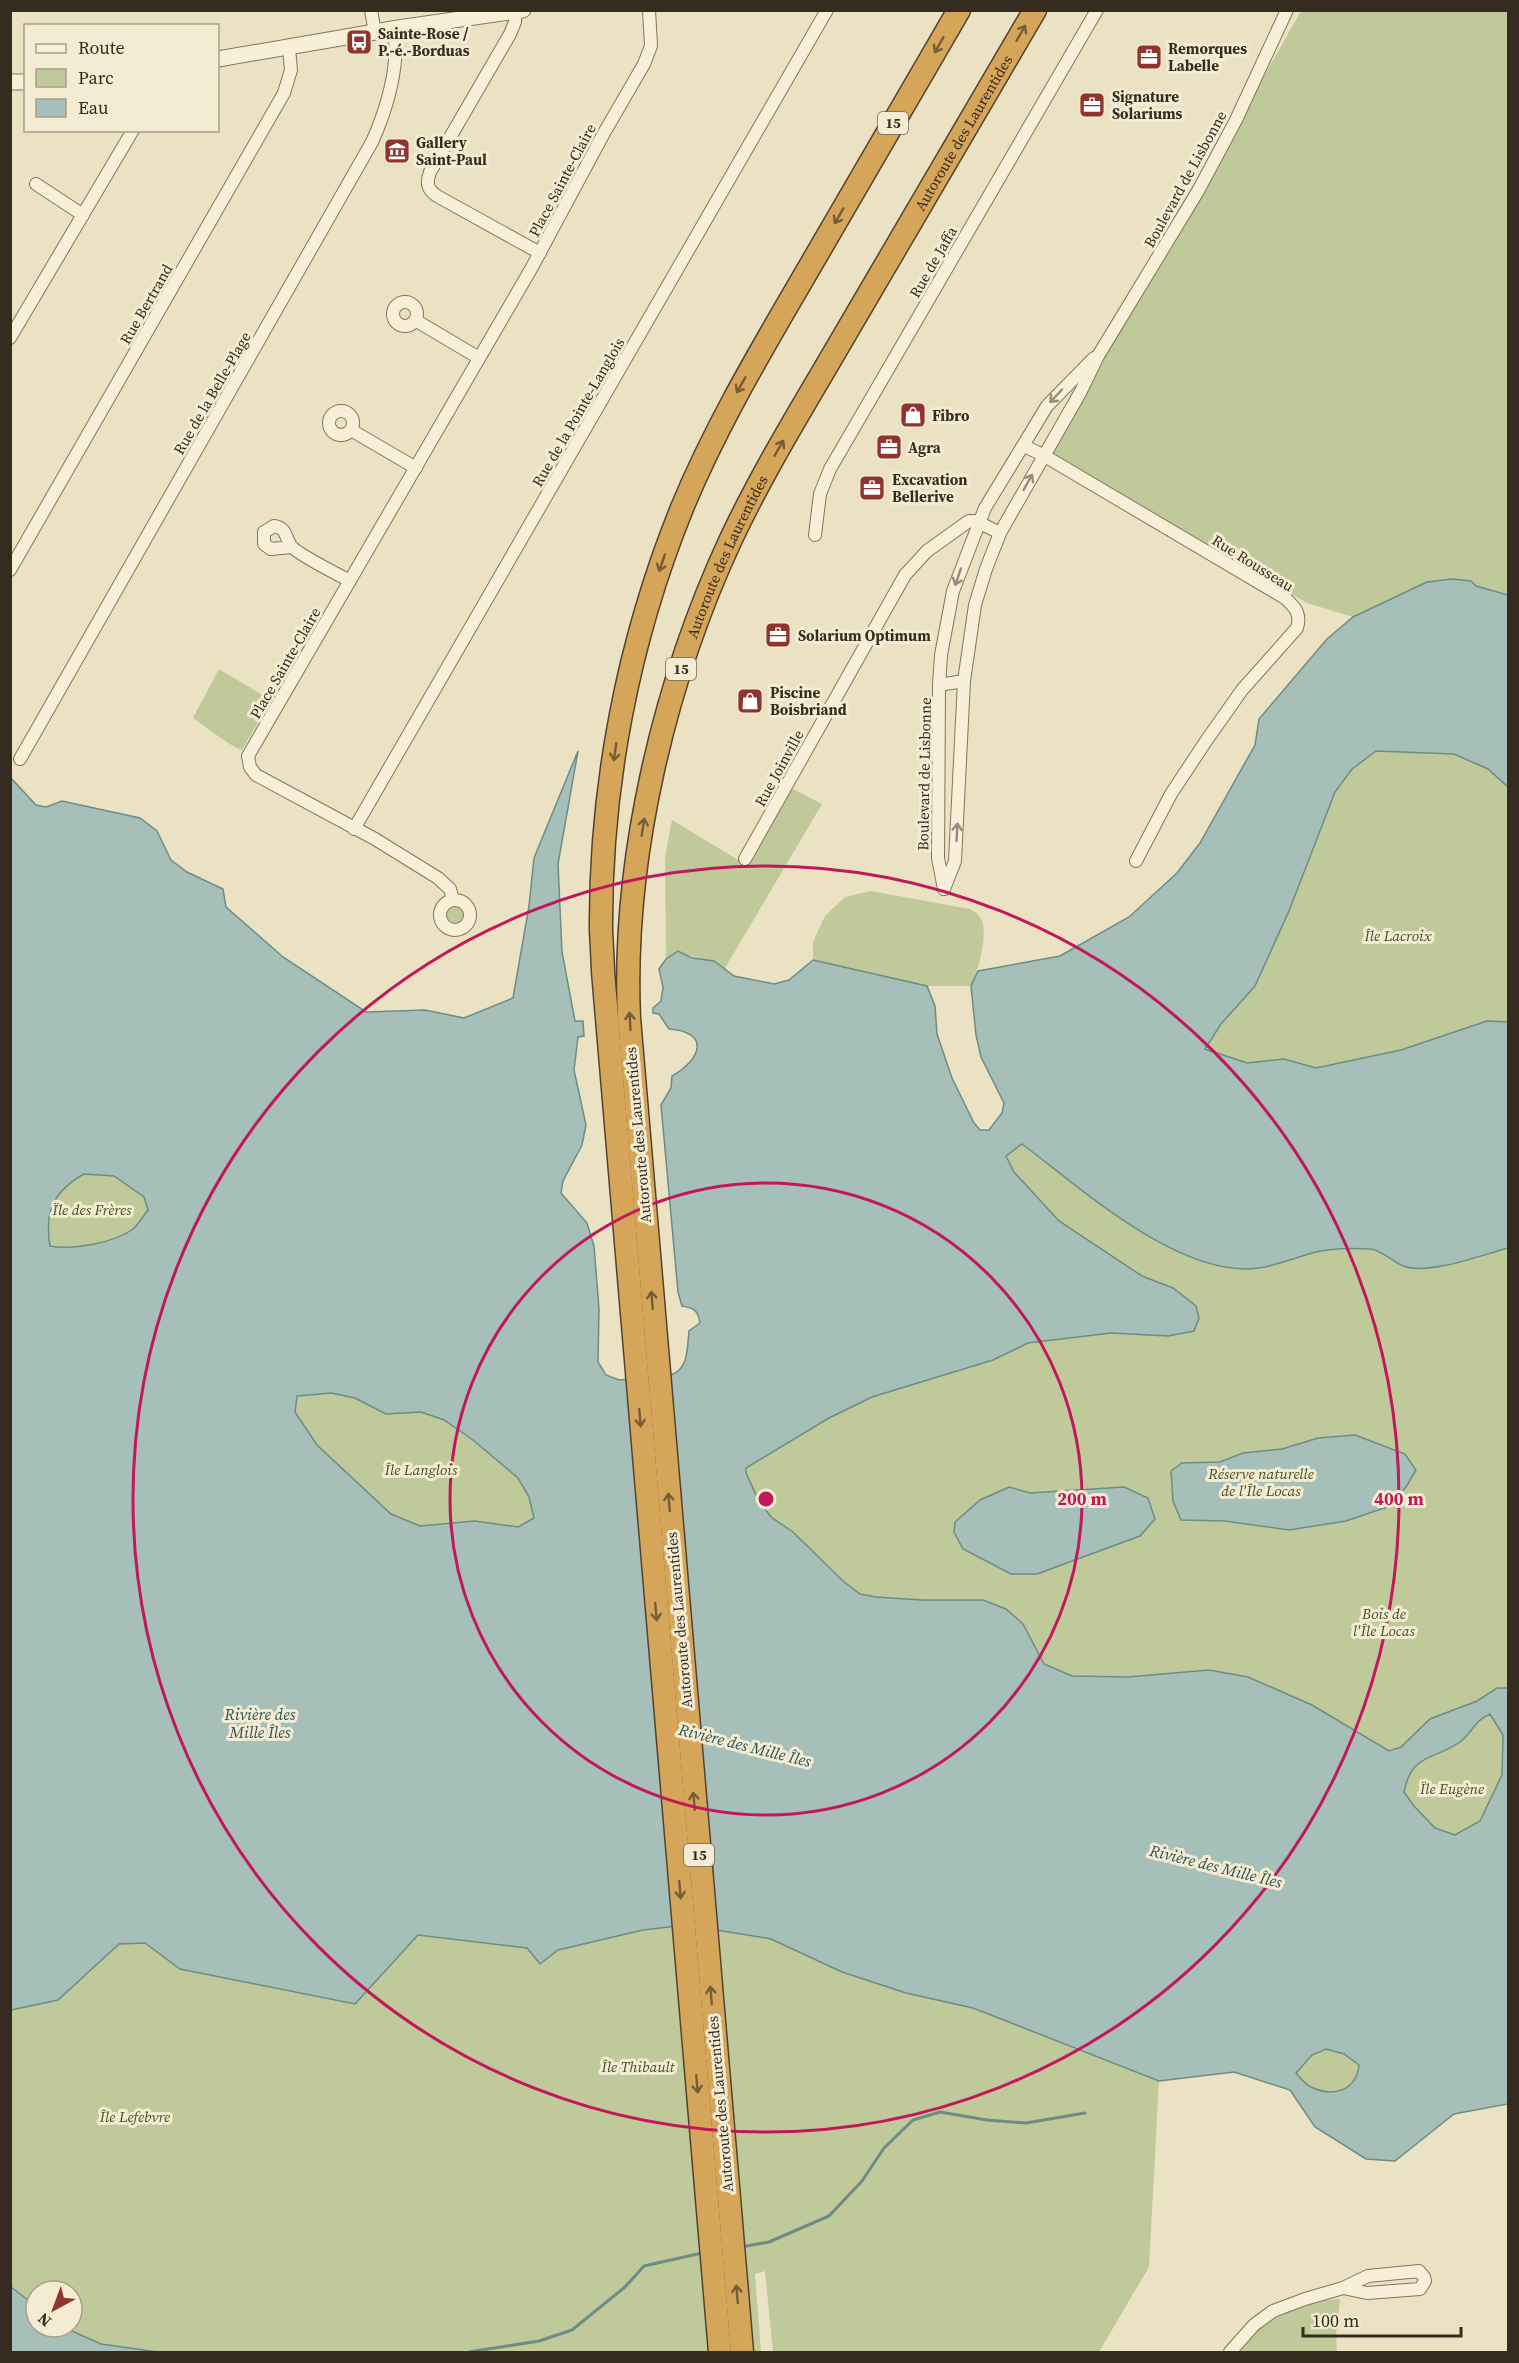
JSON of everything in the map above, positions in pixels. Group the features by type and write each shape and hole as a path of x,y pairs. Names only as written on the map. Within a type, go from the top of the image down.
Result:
{"highway":[{"name":"Autoroute des Laurentides","path":"742,2352 646,1359 601,932 607,823 616,744 630,675 660,567 683,507 712,442 762,349 960,10"},
{"name":"Autoroute des Laurentides","path":"720,2352 646,1359 628,983 640,845 652,776 670,705 687,648 714,577 761,478 1035,10"}],"street":[{"path":"371,10 375,33"},
{"name":"Place Sainte-Claire","path":"354,829 256,775 248,760 252,749 540,253 604,133 648,58 651,39 649,10"},
{"name":"Rue de la Pointe-Langlois","path":"354,829 827,10"},
{"name":"Rue de Jaffa","path":"815,535 820,494 830,469 1097,10"},
{"name":"Boulevard de Lisbonne","path":"1098,356 1088,362 1047,406 985,508 953,591 941,655 939,685 938,858 944,889 955,861 964,681 975,605 1000,533 1080,393 1098,356 1198,191 1236,120 1287,10"},
{"path":"219,59 394,29 519,11 510,34 430,172 427,183 429,190 437,196 540,253"},
{"name":"Rue de la Belle-Plage","path":"20,759 372,142 381,121 394,68 394,29"},
{"name":"Rue Bertrand","path":"10,570 281,97 290,75 289,48"},
{"path":"10,338 132,132"},
{"path":"36,184 83,215"},
{"path":"415,320 479,358"},
{"path":"351,430 416,468"},
{"name":"Rue Rousseau","path":"1024,446 1285,598 1295,607 1300,618 1297,628 1242,690 1200,750 1171,794 1136,861"},
{"name":"Rue Joinville","path":"745,859 905,575 927,551 969,521 980,523"},
{"path":"980,523 1000,533"},
{"path":"292,547 350,581"},
{"path":"939,685 964,681"},
{"path":"354,829 438,878 450,889 453,900"},
{"path":"1230,2352 1254,2325 1273,2311 1343,2288 1368,2276 1419,2271 1425,2281 1420,2289 1367,2293 1343,2288"}],"green space":[{"path":"1301,11 1508,11 1508,595 1476,586 1471,581 1452,579 1427,582 1353,617 1307,603 1049,454"},
{"path":"219,669 271,700 242,750 193,718"},
{"name":"Île Lacroix","path":"1508,729 1508,1022 1487,1021 1401,1050 1316,1068 1250,1077 1120,1031 1292,828 1380,736"},
{"path":"791,788 822,804 725,968 713,962 678,952 666,959 665,857 672,820 748,866"},
{"path":"871,891 970,909 978,914 984,934 977,971 971,986 927,986 813,960 813,942 825,916 845,897"},
{"path":"451,906 459,906 464,911 462,922 451,924 446,919 446,911"},
{"name":"Réserve naturelle de l'Île Locas","path":"1037,1105 1508,1210 1508,1826 1444,1863 869,1648 693,1429 969,1154"},
{"name":"Ïle des Frères","path":"84,1174 114,1176 144,1197 148,1209 133,1229 116,1238 82,1246 50,1246 49,1222 54,1203 65,1188"},
{"name":"Île Langlois","path":"331,1393 355,1398 386,1414 421,1412 444,1420 473,1440 518,1478 529,1497 534,1518 518,1527 475,1521 420,1526 391,1514 317,1445 295,1412 296,1396"},
{"path":"686,1925 771,1939 842,1972 906,1993 973,2008 1159,2081 1149,2267 1099,2352 773,2352 765,2271 755,2274 761,2352 158,2352 101,2344 84,2337 84,2279 24,2279 24,2297 11,2287 10,2010 58,2000 119,1944 145,1943 181,1969 355,2004 418,1935 528,1948 540,1963 558,1950 643,1930"},
{"path":"1326,2049 1344,2054 1360,2065 1354,2081 1342,2090 1327,2092 1310,2087 1296,2073 1312,2055"},
{"path":"1340,2299 1336,2335 1337,2352 1234,2352 1247,2335 1303,2302"}],"water":[{"name":"Rivière des Mille Îles","path":"1452,579 1471,581 1476,586 1508,595 1508,787 1488,769 1454,754 1376,751 1352,769 1335,792 1289,911 1255,986 1221,1024 1205,1049 1247,1063 1284,1059 1316,1068 1401,1050 1487,1021 1508,1022 1508,1248 1457,1263 1429,1268 1406,1267 1375,1250 1350,1248 1316,1252 1259,1268 1229,1268 1197,1259 1133,1227 1022,1144 1006,1156 1014,1172 1059,1221 1142,1276 1173,1288 1196,1306 1199,1318 1194,1331 1168,1336 1111,1333 1028,1343 993,1360 872,1397 829,1418 746,1468 746,1473 759,1501 771,1517 793,1532 843,1581 860,1594 922,1600 983,1600 1006,1609 1023,1624 1044,1664 1072,1676 1127,1677 1209,1670 1248,1677 1312,1705 1389,1751 1401,1747 1430,1719 1477,1701 1497,1688 1508,1688 1508,2104 1454,2114 1395,2161 1366,2159 1315,2127 1290,2090 1234,2072 1159,2081 973,2008 906,1993 842,1972 771,1939 686,1925 643,1930 558,1950 540,1964 527,1948 418,1935 355,2004 180,1969 145,1943 119,1944 58,2000 11,2010 10,777 36,805 46,807 62,801 140,818 157,831 171,860 187,872 223,889 226,907 283,957 366,1012 425,1010 464,1018 513,998 529,906 534,858 578,751 558,864 562,952 575,1021 583,1021 584,1036 578,1037 574,1070 586,1125 582,1145 563,1181 561,1193 587,1223 594,1246 599,1309 598,1362 606,1375 619,1380 671,1375 677,1372 684,1363 689,1331 700,1323 695,1310 682,1306 678,1292 661,1105 671,1088 672,1076 690,1062 697,1048 696,1041 691,1035 669,1029 659,1014 653,1013 653,1008 661,1001 663,987 659,969 666,959 678,951 692,958 714,961 734,976 774,984 789,980 813,960 927,986 935,1006 937,1034 952,1078 974,1123 980,1130 989,1130 1002,1113 1004,1103 981,1057 976,1035 971,986 978,971 1060,956 1129,917 1177,873 1200,843 1255,745 1259,719 1327,639 1353,617 1427,582","holes":["84,1174 114,1176 144,1197 148,1210 133,1229 115,1238 81,1246 50,1246 50,1212 58,1195","331,1393 355,1398 386,1414 421,1412 444,1420 473,1440 518,1478 529,1497 534,1518 518,1527 475,1521 420,1526 391,1514 317,1445 295,1412 297,1396","1490,1714 1503,1735 1502,1775 1480,1821 1455,1835 1435,1828 1404,1792 1412,1770 1418,1764 1460,1742","1326,2049 1344,2054 1359,2065 1357,2074 1348,2086 1335,2092 1309,2086 1296,2073 1312,2055"]},
{"path":"1355,1435 1405,1454 1416,1470 1406,1487 1387,1507 1346,1521 1289,1530 1225,1521 1181,1520 1173,1501 1171,1471 1182,1463 1220,1462 1243,1453 1282,1449 1318,1438"},
{"path":"1009,1487 1030,1493 1124,1487 1148,1498 1155,1519 1140,1536 1037,1574 1011,1574 963,1549 954,1532 955,1522 980,1500"},
{"path":"11,2287 24,2297 24,2339 84,2339 84,2336 101,2344 158,2352 11,2352"}],"waterway":[{"path":"741,2247 769,2242 829,2216 862,2181 884,2148 913,2120 940,2112 987,2120 1026,2123 1085,2113"},
{"path":"469,2352 539,2341 572,2330 625,2287 644,2266 702,2253"}],"place":[{"name":"Sainte-Rose / P.-é.-Borduas","path":"359,42"},
{"name":"Remorques Labelle","path":"1149,57"},
{"name":"Signature Solariums","path":"1092,105"},
{"name":"Gallery Saint-Paul","path":"397,151"},
{"name":"Fibro","path":"913,415"},
{"name":"Agra","path":"889,447"},
{"name":"Excavation Bellerive","path":"872,488"},
{"name":"Solarium Optimum","path":"778,635"},
{"name":"Piscine Boisbriand","path":"750,701"}],"park label":[{"name":"Bois de l'Île Locas","path":"1384,1622"},
{"name":"Ïle Eugène","path":"1452,1788"},
{"name":"Île Thibault","path":"638,2066"},
{"name":"Île Lefebvre","path":"135,2116"}]}
